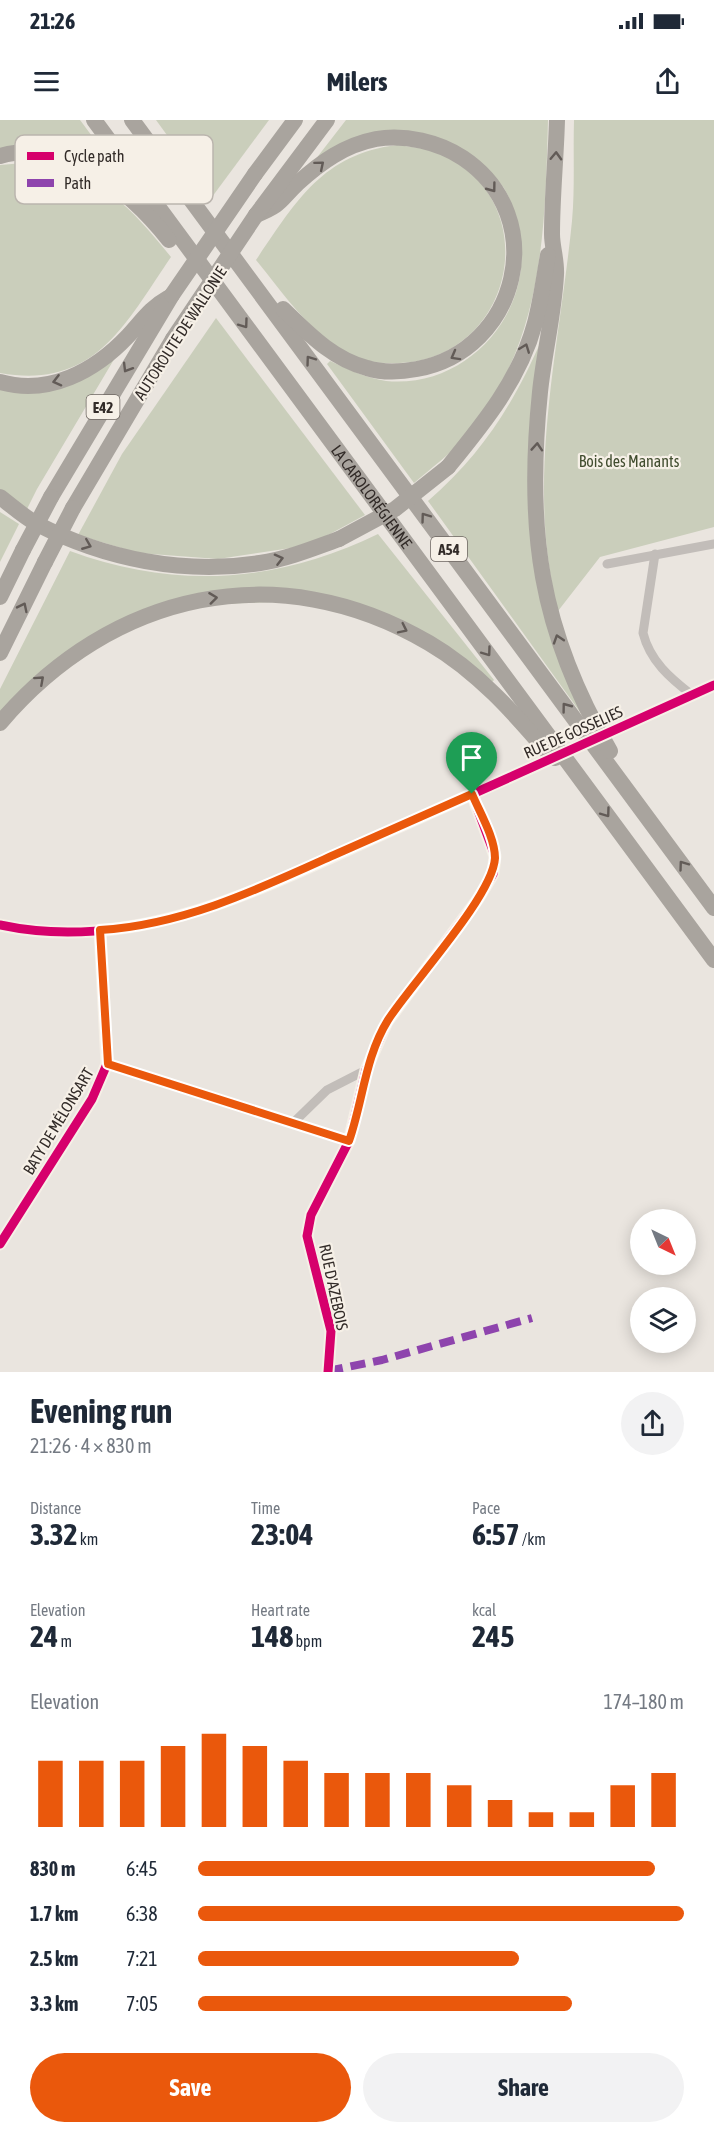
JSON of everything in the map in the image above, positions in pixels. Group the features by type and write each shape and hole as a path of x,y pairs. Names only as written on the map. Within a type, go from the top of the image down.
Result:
{"highway":[{"name":"LA CAROLORÉGIENNE","path":"94,120 105,135"},
{"name":"LA CAROLORÉGIENNE","path":"132,120 143,135"},
{"path":"141,120 148,135"},
{"path":"278,142 286,120"},
{"name":"AUTOROUTE DE WALLONIE","path":"0,597 51,497 154,313 172,295 295,120"},
{"path":"275,201 327,120"},
{"path":"0,497 36,523 95,549 171,566 217,567 261,563 339,539 395,509 448,467 491,415 517,371 535,324 552,235 557,120"},
{"path":"248,275 315,341 342,358 368,369 406,371 443,362 476,340 501,310 513,271 512,228 499,197 479,171 452,151 418,140 378,139 350,147 327,158 275,201"},
{"path":"0,156 15,154"},
{"name":"AUTOROUTE DE WALLONIE","path":"0,653 73,508 173,339 256,215 275,201"},
{"path":"137,204 172,244 210,276"},
{"name":"LA CAROLORÉGIENNE","path":"156,204 714,960"},
{"name":"LA CAROLORÉGIENNE","path":"194,204 714,908"},
{"path":"552,235 556,274 540,392 535,474 538,557 546,597 560,645 579,693 651,822"},
{"path":"0,382 33,386 60,382 86,372 154,313"},
{"path":"0,723 37,682 98,637 166,608 228,596 271,595 338,604 372,614 431,644 482,682 549,754 571,766"}],"street":[{"path":"607,564 714,544"},
{"path":"655,554 643,633 655,660 671,678 692,695"},
{"name":"RUE DE GOSSELIES","path":"0,925 62,932 131,928 177,918 266,886 714,685"},
{"name":"RUE D'AZEBOIS","path":"328,1372 331,1331 307,1236 310,1215 349,1141 366,1070 387,1022 478,899 493,874 495,856 472,794"},
{"name":"BATY DE MÉLONSART","path":"0,1244 92,1099 108,1064 100,930"},
{"path":"108,1064 349,1141"},
{"path":"293,1123 327,1090 366,1070"}],"green space":[{"path":"0,120 80,120 91,135 15,135 15,155 0,151"},
{"path":"156,120 269,120 213,196 213,135 167,135"},
{"path":"346,120 548,120 541,246 535,287 525,326 510,365 491,402 465,437 414,483 327,364 330,361 386,381 415,380 442,373 466,360 487,342 503,320 515,295 521,268 519,233 508,196 493,176 458,155 410,132 315,160"},
{"name":"Bois des Manants","path":"574,120 714,120 714,527 600,557 558,611 549,563 544,514 544,465 553,368 572,221"},
{"path":"397,145 441,154 474,177 495,206 505,240 503,275 491,307 469,335 439,355 400,363 373,362 347,353 321,334 297,311 256,260 298,201 330,170 371,150"},
{"path":"15,164 15,204 122,204 171,257 122,328 84,361 60,371 33,376 0,373 0,165"},
{"path":"216,318 365,515 319,540 298,547 218,559 138,553 78,535 122,454"},
{"path":"542,339 535,569 593,730 428,501 465,465 494,427 520,386"},
{"path":"119,351 27,509 0,489 0,387 17,390"},
{"path":"0,512 19,524 0,562"},
{"path":"378,534 494,680 491,683 339,600 157,606 0,716 0,689 70,551 148,572 187,576 226,575 264,571 302,563"}],"marked path":[{"path":"328,1371 382,1360 532,1318"}],"cycle path":[{"path":"0,925 53,932 106,930 157,921 208,907 307,868 714,685"},
{"path":"328,1372 331,1331 307,1236 311,1215 349,1141 366,1070 387,1022 478,899 493,874 495,856 472,794"},
{"path":"0,1244 92,1099 107,1064 100,930"}],"route":[{"path":"472,794 486,826 495,856 493,874 478,899 387,1022 366,1070 360,1105 349,1141 108,1064 100,930 131,928 177,918 266,886 472,794"}]}
